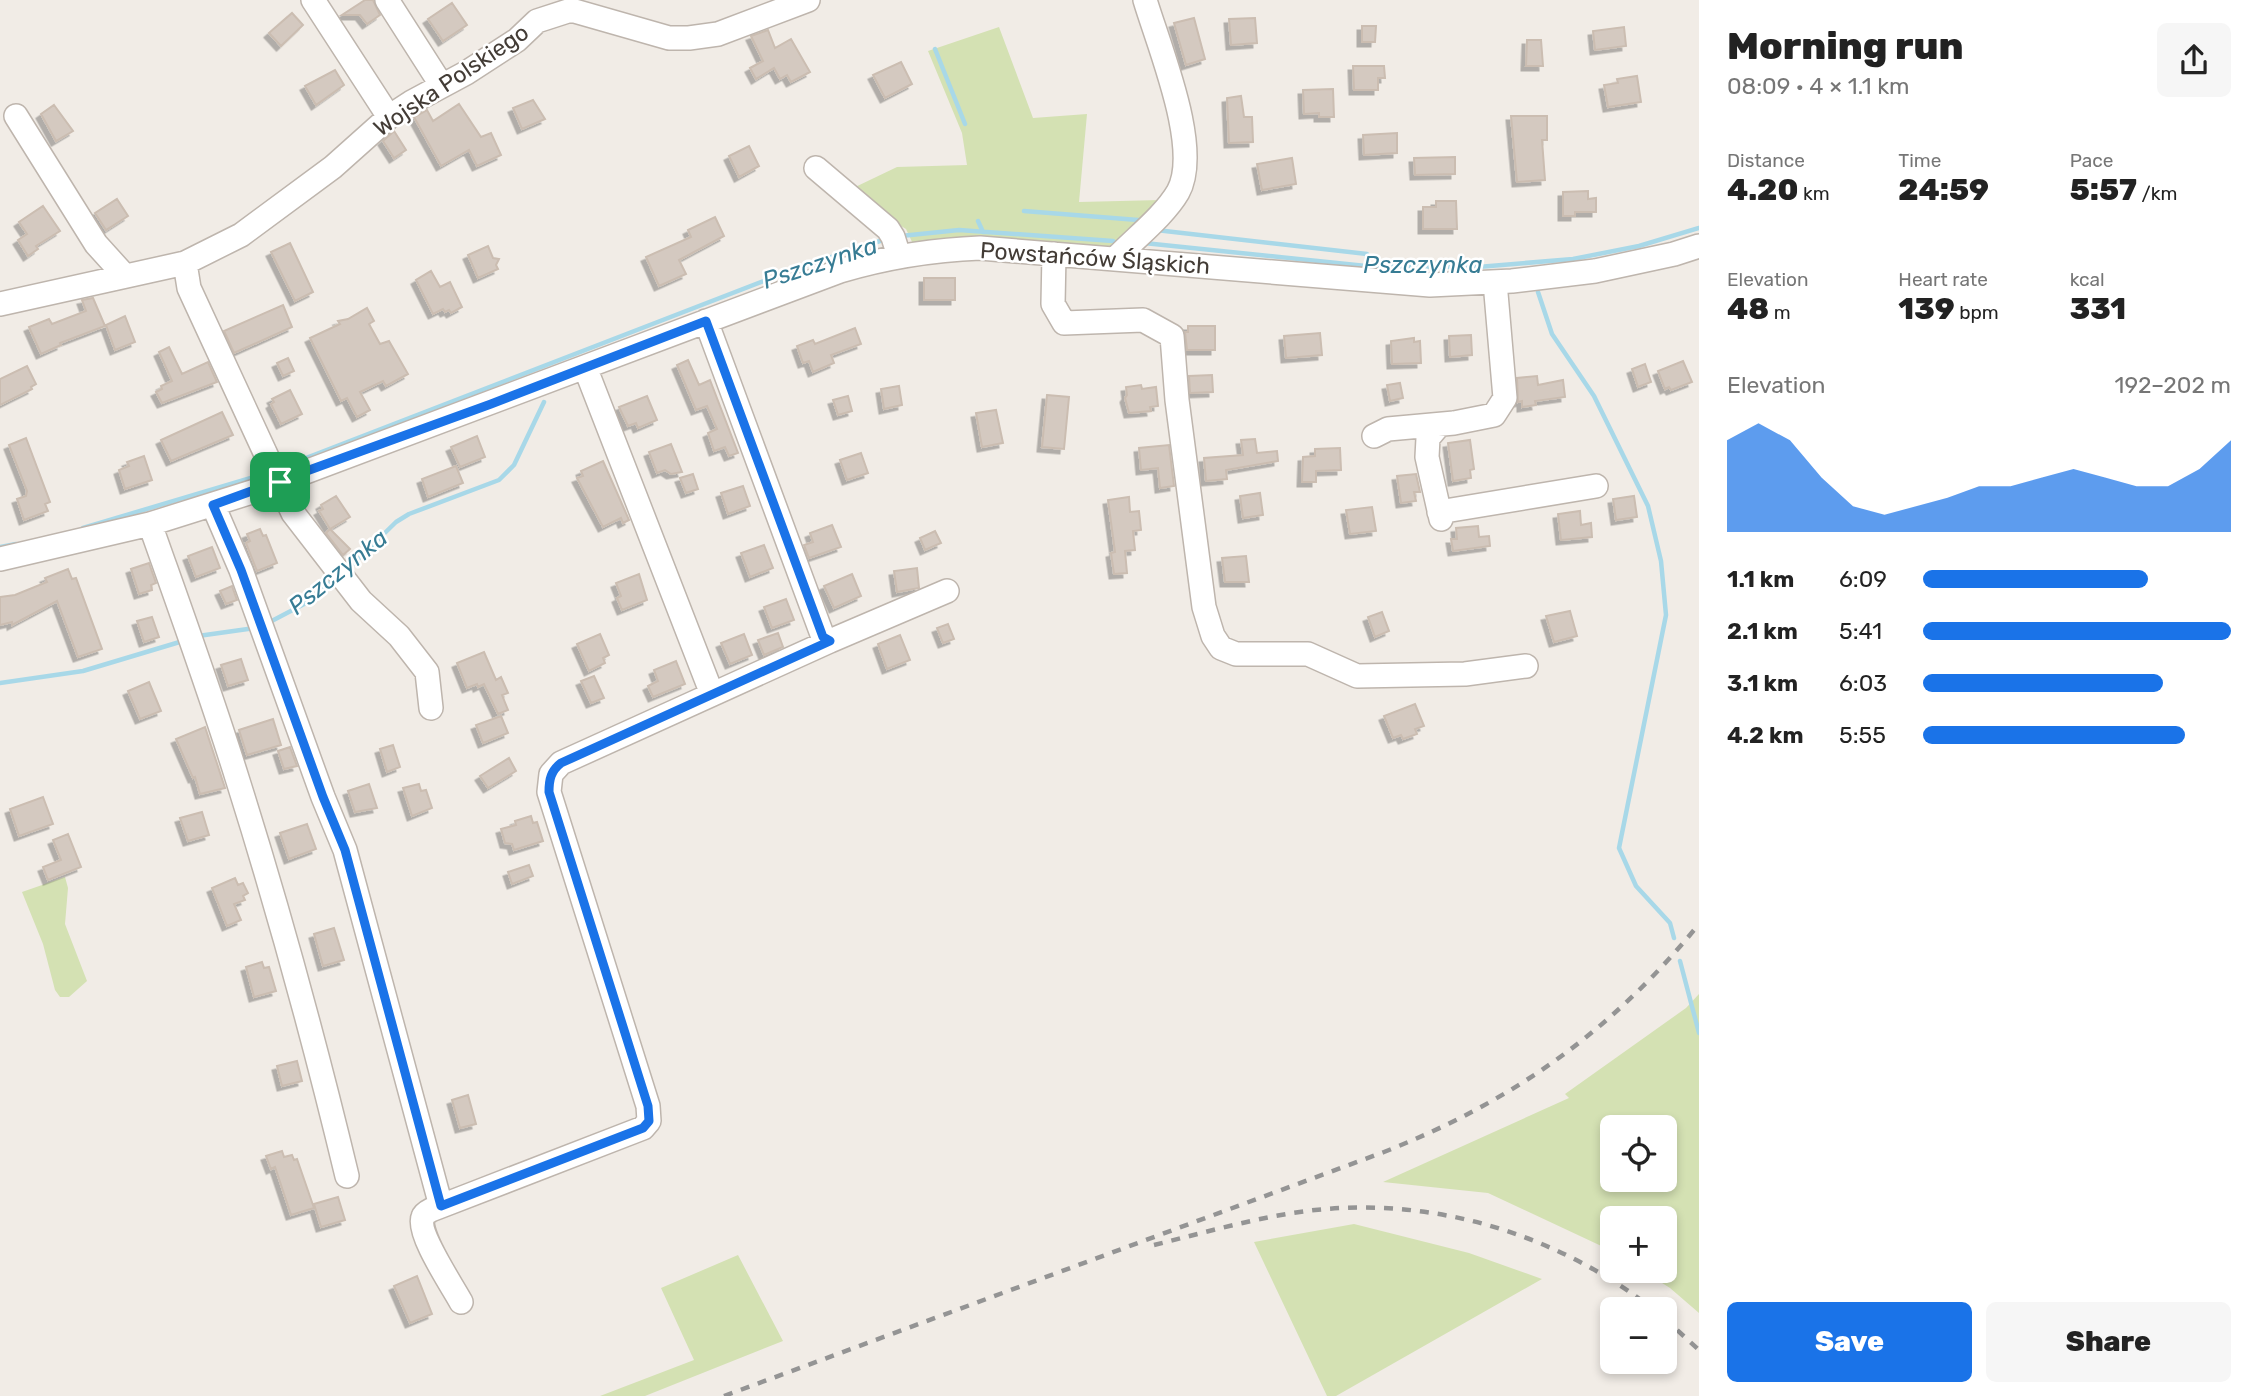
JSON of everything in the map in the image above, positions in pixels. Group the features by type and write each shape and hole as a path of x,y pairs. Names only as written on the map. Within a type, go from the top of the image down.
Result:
{"street":[{"path":"313,0 389,117"},
{"path":"387,0 442,86"},
{"name":"Wojska Polskiego","path":"0,304 185,263 241,235 333,167 389,117 517,40 537,21 571,10 668,38 689,38 718,34 808,0"},
{"path":"1115,259 1169,205 1183,180 1186,165 1183,126 1145,0"},
{"path":"16,116 96,244 125,276"},
{"path":"816,168 888,229 899,256"},
{"name":"Powstańców Śląskich","path":"0,559 150,524 213,505 840,271 899,256 980,248 1430,285 1495,282 1595,271 1699,246"},
{"path":"1054,254 1053,304 1064,323 1143,320 1172,336 1177,400 1204,607 1213,636 1221,648 1236,654 1308,654 1357,676 1465,674 1527,666"},
{"path":"185,263 189,288 293,513 361,601 399,636 427,672 431,708"},
{"path":"1374,436 1388,429 1439,425 1494,415 1505,398 1495,282"},
{"path":"706,321 823,637 830,641"},
{"path":"585,367 712,694"},
{"path":"1439,425 1428,438 1427,457 1440,516 1596,486"},
{"path":"213,505 345,850 441,1206"},
{"path":"150,524 224,735 270,886 328,1096 347,1176"},
{"path":"461,1303 426,1237 422,1220 431,1210 643,1128 649,1121 648,1106 549,792 554,769 561,763 712,694 947,591"}],"green space":[{"path":"999,27 1033,118 1087,114 1079,202 1161,200 1113,249 913,244 906,229 849,190 897,167 967,165 962,133 928,51"},
{"path":"65,877 68,888 65,924 87,981 69,997 60,997 55,990 43,944 22,892"},
{"path":"1699,994 1699,1313 1662,1283 1677,1283 1677,1206 1600,1206 1600,1245 1488,1193 1383,1182 1569,1098 1565,1094 1686,1008"},
{"path":"1354,1224 1469,1253 1542,1279 1336,1396 1327,1396 1254,1242"},
{"path":"738,1255 783,1341 645,1396 600,1396 694,1360 661,1288"}],"building":[{"path":"365,0 373,0 380,15 367,24 360,15 342,15"},
{"path":"452,3 467,25 443,41 428,19"},
{"path":"292,13 303,25 281,46 269,33"},
{"path":"1194,18 1205,59 1186,65 1174,23"},
{"path":"1255,18 1257,43 1231,45 1229,19"},
{"path":"1362,26 1376,26 1375,42 1362,42"},
{"path":"1624,27 1626,46 1595,50 1593,31"},
{"path":"768,30 775,48 791,39 810,72 791,82 787,75 780,79 774,68 756,79 750,68 763,61 751,36"},
{"path":"1527,40 1541,40 1543,66 1526,66"},
{"path":"901,62 912,84 885,98 873,75"},
{"path":"1353,66 1384,66 1385,78 1378,78 1378,90 1354,90"},
{"path":"335,70 344,85 316,105 305,86"},
{"path":"1637,76 1641,102 1608,107 1604,85 1618,83 1617,79"},
{"path":"1333,89 1334,117 1319,117 1319,113 1304,114 1303,90"},
{"path":"1241,96 1244,117 1252,117 1253,142 1229,143 1227,98"},
{"path":"533,100 545,119 522,129 513,108"},
{"path":"459,104 481,137 491,133 501,155 477,166 469,150 441,166 414,117 427,110 433,121"},
{"path":"54,105 73,131 56,141 41,114"},
{"path":"1511,116 1547,116 1547,140 1542,140 1545,180 1517,182"},
{"path":"394,131 406,150 394,158 383,141"},
{"path":"1397,133 1397,153 1364,155 1363,135"},
{"path":"749,146 759,166 739,177 729,156"},
{"path":"1455,157 1455,174 1415,175 1414,158"},
{"path":"1292,158 1296,184 1262,190 1257,164"},
{"path":"1588,191 1588,199 1596,198 1596,212 1575,212 1575,216 1563,216 1563,192"},
{"path":"117,199 128,216 106,230 95,213"},
{"path":"1436,201 1456,201 1457,229 1423,229 1423,207 1436,207"},
{"path":"43,206 60,231 36,246 38,249 28,256 18,240 27,234 19,222"},
{"path":"715,217 724,236 679,260 686,274 659,286 646,257 691,237 688,230"},
{"path":"290,243 313,292 295,301 271,252"},
{"path":"488,246 493,258 499,259 496,265 498,269 478,278 468,255"},
{"path":"431,271 440,287 450,282 462,307 451,313 443,309 433,314 416,280"},
{"path":"924,278 955,278 955,300 924,300"},
{"path":"93,298 105,326 60,343 61,345 41,354 29,327 49,319 52,324 86,311 82,300"},
{"path":"283,305 292,327 234,353 224,331"},
{"path":"367,308 374,321 369,324 380,344 389,341 408,374 386,386 383,381 360,392 370,410 357,417 347,398 341,401 310,338"},
{"path":"125,316 135,342 115,350 106,325"},
{"path":"1188,326 1215,326 1215,350 1187,350 1185,332 1188,332"},
{"path":"855,328 861,344 831,355 834,363 813,372 809,361 803,363 797,346 813,340 815,344"},
{"path":"1320,333 1322,355 1286,358 1284,336"},
{"path":"1471,335 1472,355 1450,357 1449,336"},
{"path":"1414,338 1414,342 1420,341 1421,363 1392,364 1391,341"},
{"path":"169,347 182,374 208,362 217,382 162,403 156,392 162,389 161,386 172,381 159,352"},
{"path":"288,358 294,371 283,376 277,363"},
{"path":"688,360 699,385 710,380 738,453 729,456 725,447 714,451 708,433 717,429 707,406 696,410 677,365"},
{"path":"1683,361 1692,382 1671,390 1669,387 1665,389 1658,371"},
{"path":"1645,364 1651,382 1638,387 1632,369"},
{"path":"27,366 36,384 32,389 0,405 0,379"},
{"path":"1212,375 1213,392 1190,393 1189,376"},
{"path":"1537,376 1538,385 1563,380 1565,397 1535,401 1536,405 1522,407 1522,401 1518,402 1517,378"},
{"path":"1400,383 1403,398 1390,401 1387,385"},
{"path":"1141,385 1142,389 1156,387 1158,406 1150,407 1151,411 1129,413 1125,398 1126,387"},
{"path":"899,386 902,405 884,409 881,389"},
{"path":"290,390 302,414 281,424 271,404 274,402 272,399"},
{"path":"1047,395 1069,397 1064,449 1042,447"},
{"path":"647,396 657,420 638,428 636,423 628,426 619,407"},
{"path":"848,396 852,411 838,415 833,400"},
{"path":"996,410 1003,443 982,447 976,413"},
{"path":"222,412 233,435 171,461 161,440"},
{"path":"477,436 485,457 460,467 451,447"},
{"path":"26,438 50,502 45,504 48,511 24,520 17,499 26,496 27,491 9,445"},
{"path":"1255,439 1257,453 1277,451 1278,461 1226,470 1227,479 1206,481 1204,458 1243,455 1241,440"},
{"path":"1470,440 1474,469 1470,470 1471,478 1453,481 1448,443"},
{"path":"671,444 682,472 671,474 665,470 657,473 649,452"},
{"path":"1169,445 1174,486 1160,488 1158,468 1141,470 1139,448"},
{"path":"1340,448 1341,470 1316,471 1316,482 1302,482 1303,457 1315,456 1315,449"},
{"path":"861,453 868,473 847,480 840,460"},
{"path":"144,456 152,480 125,489 119,470 129,466 127,462"},
{"path":"603,461 629,520 623,523 621,518 603,527 577,478 583,476 581,471"},
{"path":"456,466 463,483 428,497 422,479"},
{"path":"693,474 698,489 686,493 680,478"},
{"path":"1416,474 1420,492 1414,492 1416,501 1401,503 1397,476"},
{"path":"743,486 750,506 728,514 721,493"},
{"path":"1260,493 1263,515 1243,518 1240,496"},
{"path":"336,496 350,517 330,529 319,511 323,509 321,505"},
{"path":"1634,496 1637,517 1616,520 1613,499"},
{"path":"1129,497 1130,512 1139,511 1141,530 1133,531 1135,550 1125,551 1127,573 1114,574 1111,553 1115,552 1108,500"},
{"path":"1372,507 1376,531 1350,534 1346,510"},
{"path":"1580,511 1581,525 1591,523 1592,537 1561,540 1558,514"},
{"path":"832,525 841,547 809,558 804,545 813,542 810,533"},
{"path":"1478,526 1479,537 1489,536 1490,546 1453,551 1451,539 1457,539 1456,528"},
{"path":"260,529 263,536 266,535 277,563 257,571 246,543 250,541 247,534"},
{"path":"330,529 350,549 343,555 326,533"},
{"path":"935,531 941,543 925,550 920,538"},
{"path":"764,545 773,568 750,577 741,553"},
{"path":"212,547 220,568 196,577 188,556"},
{"path":"1246,556 1249,582 1225,582 1222,558"},
{"path":"149,563 156,583 151,585 152,590 139,594 131,569"},
{"path":"917,568 919,588 897,592 894,571"},
{"path":"68,569 72,579 76,578 102,649 78,657 57,601 12,625 12,622 0,625 0,597 15,595 47,582 45,578"},
{"path":"639,574 647,600 622,610 617,598 621,596 616,583"},
{"path":"852,574 861,596 834,608 824,586"},
{"path":"232,586 237,600 226,604 220,591"},
{"path":"786,599 794,620 772,628 764,607"},
{"path":"1570,611 1577,636 1554,642 1546,616"},
{"path":"1382,612 1389,631 1375,637 1368,617"},
{"path":"152,617 159,637 144,642 137,621"},
{"path":"948,624 954,639 943,643 937,628"},
{"path":"778,633 783,647 764,655 758,640"},
{"path":"600,634 609,655 603,658 605,663 589,671 577,644"},
{"path":"744,634 752,655 730,664 721,643"},
{"path":"900,635 910,660 887,669 878,644"},
{"path":"484,652 496,680 501,677 508,693 502,695 508,710 498,714 484,684 467,688 457,663"},
{"path":"241,659 248,680 228,686 221,665"},
{"path":"676,661 685,684 653,697 648,686 658,681 654,670"},
{"path":"594,676 604,698 591,703 581,681"},
{"path":"149,682 161,711 140,719 128,691"},
{"path":"1415,704 1424,726 1415,729 1417,734 1403,739 1401,735 1393,738 1384,716"},
{"path":"501,716 508,733 483,743 476,725"},
{"path":"273,719 281,745 247,755 239,730"},
{"path":"205,727 225,788 200,794 195,777 193,778 176,739"},
{"path":"393,745 400,767 387,772 380,749"},
{"path":"290,747 297,766 284,769 278,751"},
{"path":"509,758 516,771 488,788 480,776"},
{"path":"369,784 377,808 355,812 348,791"},
{"path":"419,784 421,791 426,790 432,808 412,816 403,788"},
{"path":"43,797 53,824 19,836 10,809"},
{"path":"202,812 209,835 188,841 180,818"},
{"path":"531,816 533,823 537,822 543,841 514,850 512,844 505,843 501,829 516,825 515,821"},
{"path":"307,824 316,849 289,859 280,833"},
{"path":"68,834 81,867 48,880 43,867 61,860 53,840"},
{"path":"529,865 533,876 512,884 508,872"},
{"path":"235,878 238,885 243,883 248,893 243,896 245,900 234,904 241,920 227,926 212,888"},
{"path":"334,928 344,960 323,966 314,934"},
{"path":"262,962 264,968 269,967 276,991 254,997 246,967"},
{"path":"297,1061 302,1081 282,1086 277,1066"},
{"path":"468,1095 476,1124 460,1128 452,1100"},
{"path":"282,1151 284,1157 292,1155 294,1160 297,1159 314,1208 291,1215 275,1167 271,1169 266,1156"},
{"path":"338,1197 345,1220 321,1227 314,1204"},
{"path":"417,1276 432,1314 410,1323 394,1286"}],"waterway":[{"path":"935,49 965,124"},
{"path":"1024,211 1138,220"},
{"path":"978,221 983,232"},
{"name":"Pszczynka","path":"1144,243 1366,266 1478,267 1573,259 1639,246 1699,228"},
{"name":"Pszczynka","path":"901,236 959,230 1113,241"},
{"path":"1156,230 1367,254 1366,266"},
{"name":"Pszczynka","path":"293,463 792,270 886,239"},
{"path":"1538,292 1552,334 1594,396 1648,506 1661,561 1666,615 1619,848 1636,886 1670,923 1674,938"},
{"name":"Pszczynka","path":"347,570 396,522 409,514 499,480 514,465 544,402"},
{"path":"83,528 257,476"},
{"path":"0,547 16,544"},
{"name":"Pszczynka","path":"266,624 306,603 335,579"},
{"name":"Pszczynka","path":"198,636 255,628"},
{"name":"Pszczynka","path":"0,683 83,671 183,641"},
{"path":"1680,961 1699,1033"}],"railway":[{"path":"724,1396 1384,1152 1431,1132 1517,1086 1595,1030 1631,998 1699,924"},
{"path":"1154,1245 1275,1216 1315,1210 1360,1207 1406,1210 1450,1216 1494,1227 1536,1242 1577,1260 1636,1297"},
{"path":"1677,1330 1699,1350"}],"route":[{"path":"706,321 823,637 830,641 561,763 554,769 549,792 648,1106 649,1121 643,1128 441,1206 345,850 323,797 241,570 213,505 280,482 706,321"}]}
